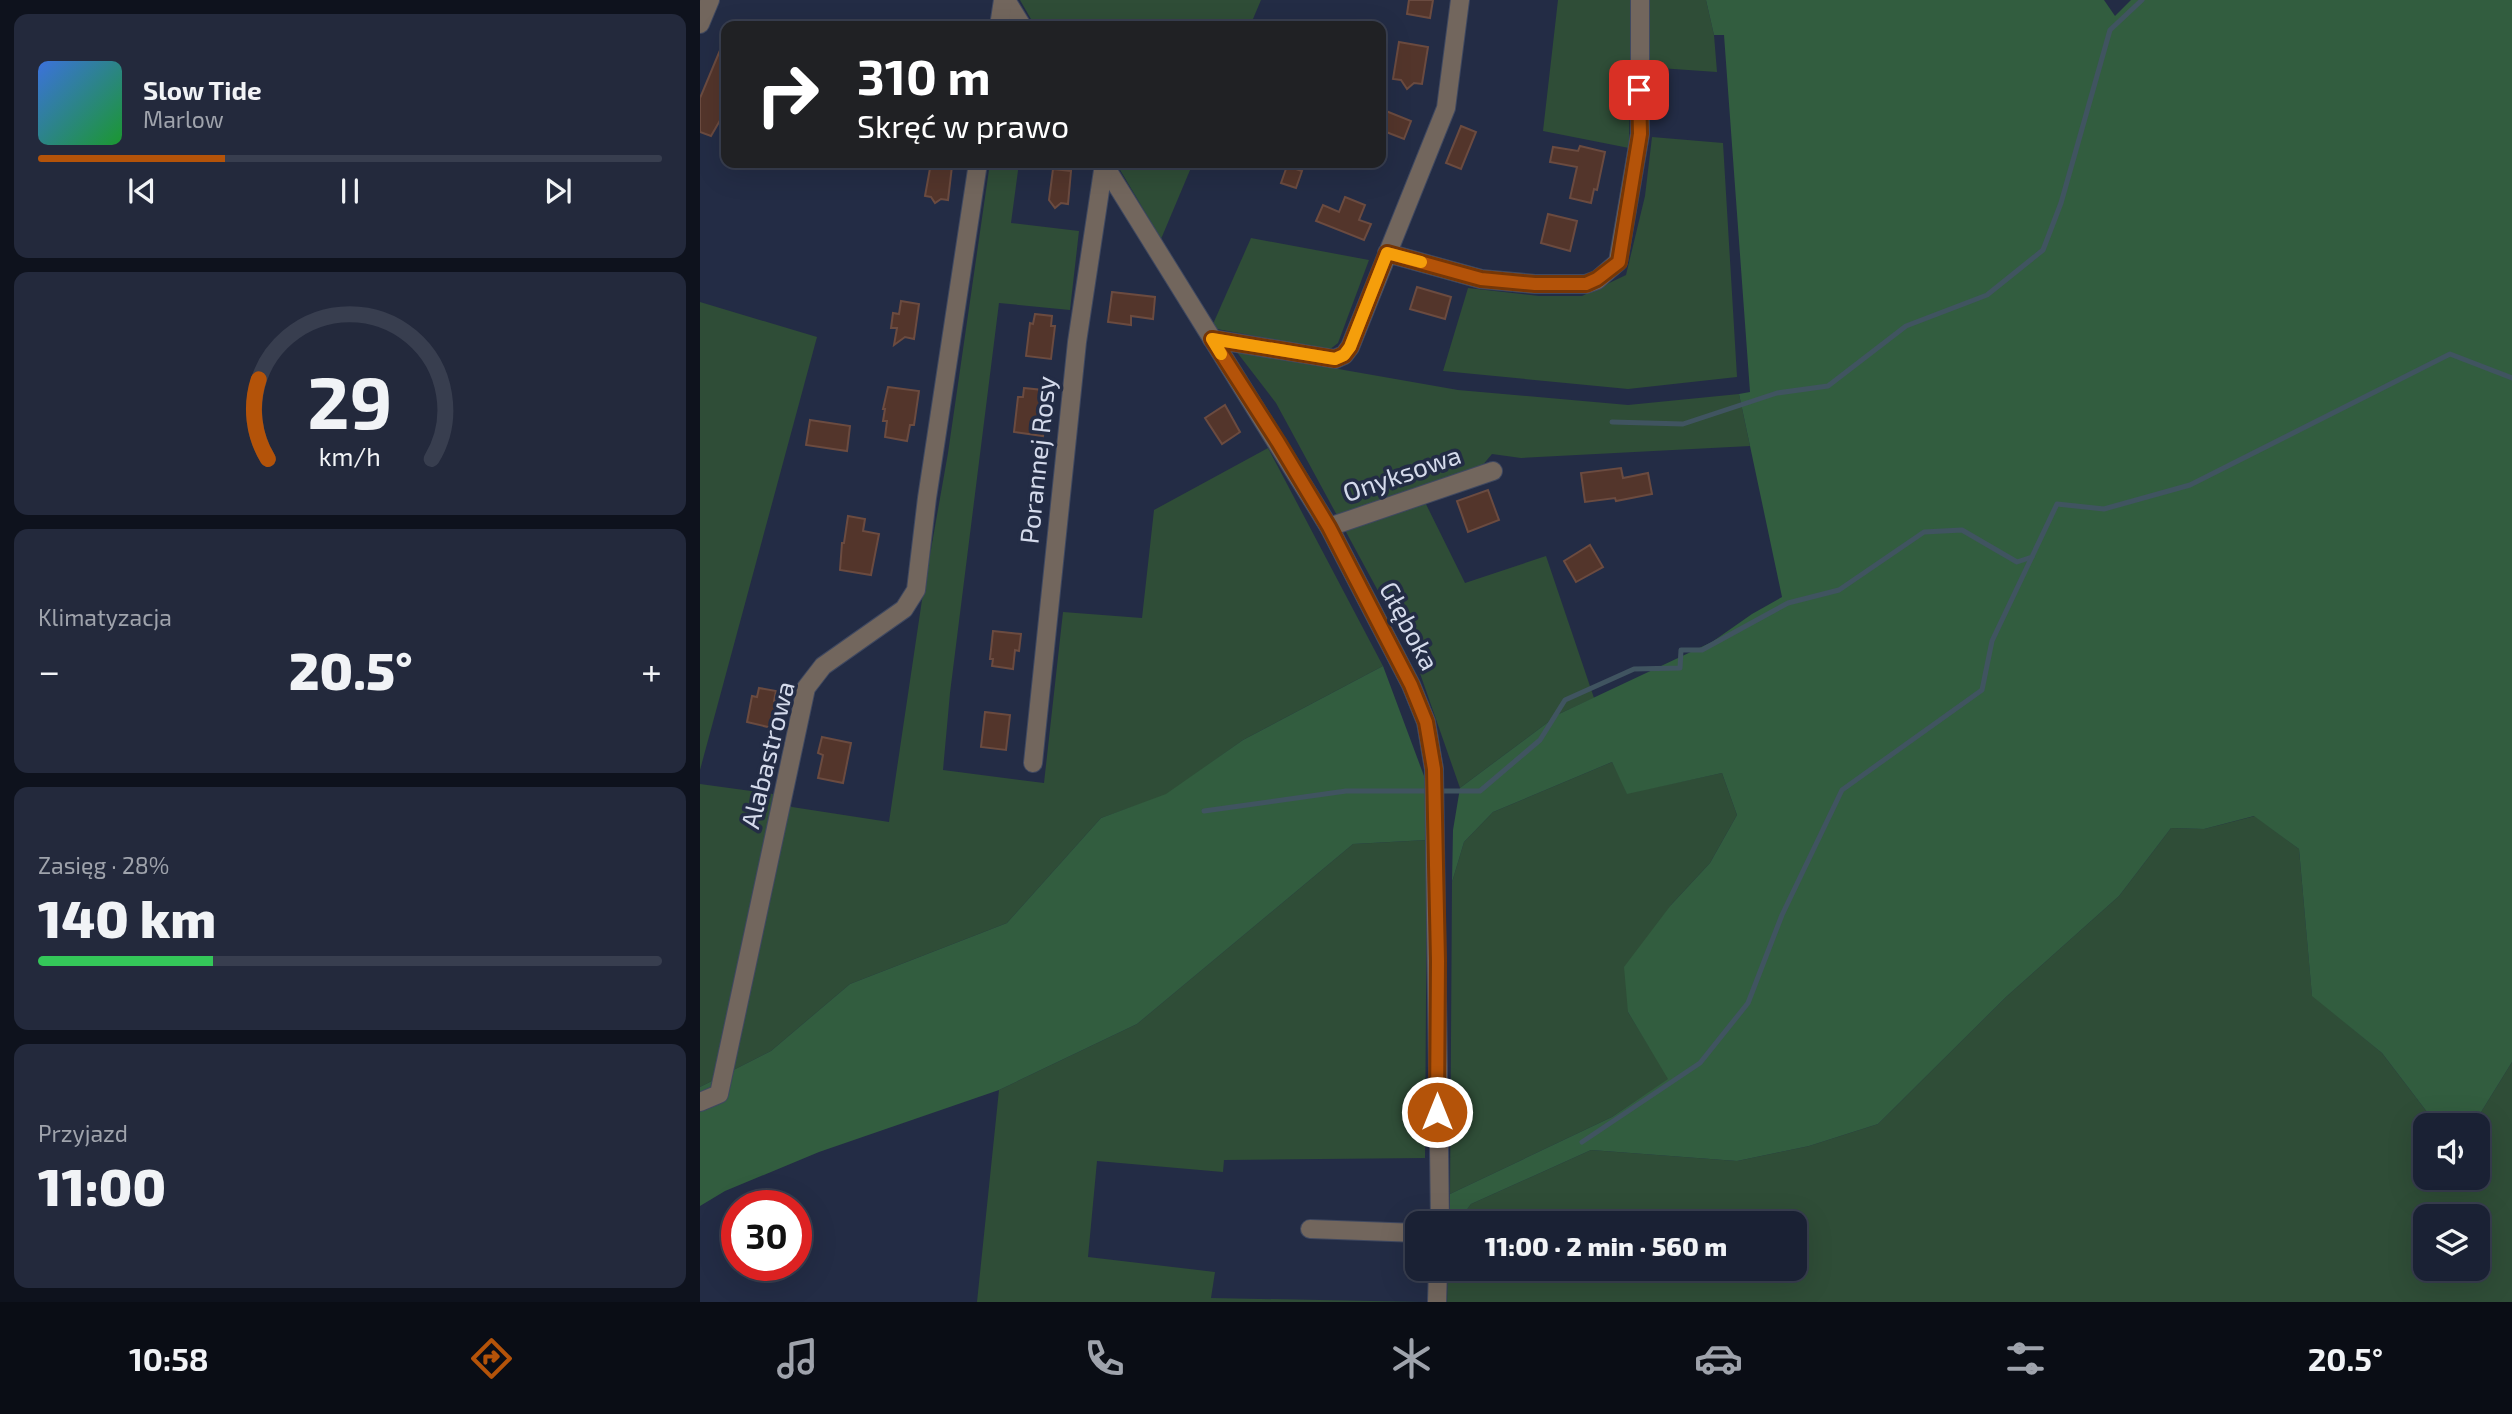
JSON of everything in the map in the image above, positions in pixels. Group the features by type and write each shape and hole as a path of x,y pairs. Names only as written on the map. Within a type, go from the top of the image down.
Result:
{"street":[{"path":"700,24 710,0"},
{"path":"1000,21 1005,0"},
{"path":"1005,0 1019,21"},
{"path":"1212,339 1335,359 1344,355 1350,347 1446,108 1460,0"},
{"path":"1387,253 1481,279 1535,284 1586,284 1619,262 1640,134 1640,0"},
{"name":"Alabastrowa","path":"700,1102 719,1094 806,688 823,666 904,609 916,590 927,498 977,168"},
{"name":"Porannej Rosy","path":"1033,763 1077,342 1102,168"},
{"name":"Głęboka","path":"1106,168 1329,527 1411,685 1426,722 1434,769 1439,1211"},
{"name":"Onyksowa","path":"1329,527 1493,471"},
{"path":"1310,1229 1405,1233"},
{"path":"1437,1302 1438,1281"}],"green space":[{"path":"1020,0 1261,0 1252,21 1032,21"},
{"path":"1558,0 1706,0 1714,35 1717,72 1630,66 1629,148 1543,131"},
{"path":"1706,0 2104,0 2115,16 2131,0 2512,0 2512,1062 2480,1113 2428,1113 2382,1053 2312,996 2299,849 2254,816 2204,829 2171,828 2119,896 2007,996 1878,1124 1809,1146 1737,1161 1591,1150 1471,1204 1466,1211 1450,1211 1450,1194 1612,1117 1668,1079 1628,1012 1624,967 1671,905 1710,863 1737,815 1722,773 1627,794 1612,762 1493,812 1464,842 1452,882 1453,830 1460,788 1559,714 1712,642 1782,597 1739,394 1750,392 1724,35 1714,35"},
{"path":"1652,137 1723,143 1737,377 1628,389 1443,371 1468,288 1539,296 1582,296 1626,275 1645,196"},
{"path":"989,168 1018,168 1011,223 1079,231 1070,310 999,303 950,693 943,770 1044,783 1063,612 1142,618 1154,510 1268,448 1383,666 1243,740 1166,795 1101,818 1007,923 850,984 771,1051 700,1087 700,784 773,794 792,807 889,822 922,600 948,453"},
{"path":"1119,168 1191,168 1161,239"},
{"path":"1251,238 1369,260 1338,343 1329,350 1217,329 1213,324"},
{"path":"700,302 817,337 700,770"},
{"path":"1236,351 1458,390 1628,405 1739,394 1750,446 1521,458 1492,454 1481,467 1419,490 1465,583 1546,556 1594,698 1559,714 1460,788 1415,659 1276,403"},
{"path":"1383,666 1427,784 1427,840 1353,844 1137,1024 999,1090 819,1152 727,1190 721,1190 721,1193 700,1206 700,1087 771,1051 850,984 1007,923 1101,818 1166,794 1243,740"},
{"path":"1612,762 1628,793 1722,773 1737,815 1710,863 1671,905 1628,1012 1669,1079 1612,1117 1450,1194 1452,882 1464,842 1493,812"},
{"path":"2255,816 2299,849 2312,995 2382,1053 2428,1113 2413,1113 2413,1190 2490,1190 2490,1113 2480,1113 2512,1062 2512,1302 1447,1302 1448,1281 1807,1281 1807,1211 1466,1211 1471,1204 1591,1150 1737,1161 1809,1146 1878,1124 2007,996 2119,896 2171,828 2204,829"},
{"path":"1427,840 1425,1158 1224,1160 1223,1172 1097,1161 1088,1257 1215,1272 1211,1298 1423,1302 977,1302 999,1090 1137,1024 1353,844"}],"building":[{"path":"1409,0 1433,0 1430,18 1407,14"},
{"path":"1399,42 1428,47 1422,84 1414,83 1407,89 1401,80 1393,79"},
{"path":"721,48 721,119 711,136 700,132 700,98"},
{"path":"1386,111 1411,121 1404,139 1386,132"},
{"path":"1461,126 1476,132 1461,169 1446,163"},
{"path":"1580,146 1605,152 1597,190 1594,189 1591,203 1570,198 1577,167 1550,162 1553,147 1578,151"},
{"path":"930,168 952,168 948,200 941,199 935,203 931,197 925,196"},
{"path":"1286,168 1302,171 1296,188 1281,183"},
{"path":"1053,169 1071,171 1068,204 1061,203 1055,208 1049,200"},
{"path":"1345,197 1365,205 1359,220 1371,224 1364,240 1316,221 1323,205 1339,212"},
{"path":"1548,214 1577,221 1570,251 1541,243"},
{"path":"1417,287 1451,297 1445,319 1410,309"},
{"path":"1112,292 1155,297 1153,319 1131,316 1131,325 1108,322"},
{"path":"901,301 919,304 914,339 905,337 894,345 897,328 891,328 893,313 899,314"},
{"path":"1035,314 1052,316 1051,326 1055,326 1051,359 1026,356 1030,323 1033,324"},
{"path":"888,387 919,391 914,425 910,425 907,441 885,437 887,421 883,421 883,409"},
{"path":"1024,388 1043,390 1042,399 1047,400 1043,436 1014,432 1018,397 1023,397"},
{"path":"1225,405 1240,432 1222,444 1205,418"},
{"path":"810,420 850,426 847,451 806,445"},
{"path":"1621,468 1623,478 1648,473 1652,494 1616,501 1615,498 1585,502 1581,473"},
{"path":"1488,490 1499,520 1468,532 1457,501"},
{"path":"848,516 865,519 863,531 879,534 871,575 840,570"},
{"path":"1590,545 1603,567 1576,582 1564,561"},
{"path":"993,631 1021,634 1019,651 1015,650 1013,669 992,666 993,659 990,659"},
{"path":"759,688 776,691 774,701 778,702 772,728 747,722 752,696 757,697"},
{"path":"985,712 1010,715 1006,750 981,747"},
{"path":"822,737 851,743 843,783 818,778 823,755 818,753"}],"waterway":[{"path":"1612,422 1683,424 1777,393 1828,386 1906,326 1987,295 2043,250 2061,203 2110,30 2142,0"},
{"path":"1582,1142 1700,1063 1748,1003 1782,915 1842,790 1982,690 1992,641 2057,504 2104,509 2190,485 2450,354 2512,378"},
{"path":"1204,811 1346,791 1480,791 1540,740 1565,700 1634,669 1680,668 1681,650 1702,650 1788,603 1839,590 1924,532 1962,530 2017,562 2032,557"}],"slow traffic":[{"path":"1221,354 1212,339 1335,359 1344,355 1350,347 1387,253 1421,262"}],"route":[{"path":"1437,1112 1438,961 1434,769 1426,722 1411,685 1329,527 1212,339 1335,359 1344,355 1350,347 1387,253 1481,279 1569,286 1586,284 1597,279 1619,262 1640,134 1639,90"}]}
